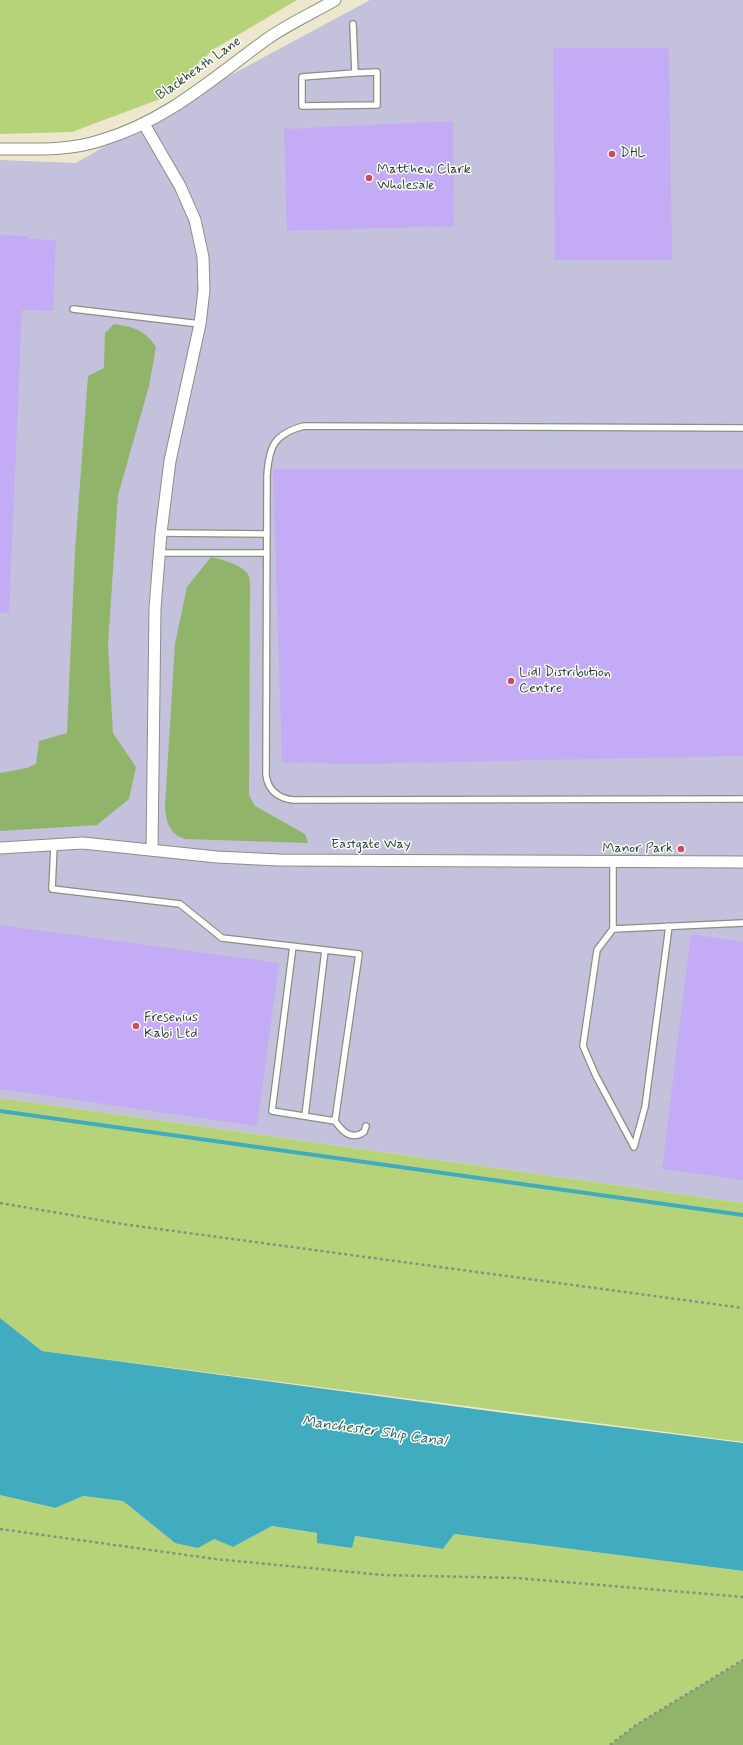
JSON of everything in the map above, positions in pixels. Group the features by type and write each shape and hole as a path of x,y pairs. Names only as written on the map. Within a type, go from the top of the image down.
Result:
{"street":[{"name":"Blackheath Lane","path":"0,150 54,149 95,142 144,124 190,97 268,38 335,0"},
{"path":"144,124 180,186 195,220 202,257 204,290 200,324 170,461 160,533 155,608 152,850"},
{"name":"Eastgate Way","path":"0,848 83,843 217,857 279,860 743,862"}],"lane":[{"path":"353,24 355,73"},
{"path":"377,72 377,106 302,106 302,77 355,73 377,72"},
{"path":"73,309 200,324"},
{"path":"743,428 304,426 284,433 278,439 270,455 267,476 266,775 269,786 278,796 293,800 743,799"},
{"path":"160,533 267,534"},
{"path":"159,553 267,553"},
{"path":"54,845 52,889 180,904 222,938 358,954 335,1121 343,1132 352,1135 359,1135 364,1132 366,1126"},
{"path":"613,861 613,929 597,950 583,1046 596,1076 634,1147 644,1107 669,926"},
{"path":"613,929 743,923"},
{"path":"293,946 272,1111 335,1121"},
{"path":"305,1116 325,950"}],"path":[{"path":"0,1203 128,1225 743,1308"},
{"path":"0,1529 215,1559 383,1575 516,1578 743,1597"},
{"path":"610,1745 636,1725 743,1660"}],"shaded area":[{"path":"370,0 743,0 743,1203 0,1098 0,160 76,163 190,97"}],"green space":[{"path":"0,0 297,0 214,49 160,99 72,132 0,134"},
{"path":"114,324 127,326 138,330 148,337 156,347 149,386 118,495 108,645 113,733 136,767 129,799 97,825 0,831 0,773 27,768 36,764 39,741 67,733 75,551 88,376 104,368 105,333"},
{"path":"211,557 226,561 242,568 249,576 249,795 255,806 305,834 308,843 185,839 175,834 169,826 165,806 175,644 187,587"},
{"path":"0,1098 743,1203 743,1442 42,1351 0,1318"},
{"path":"0,1495 54,1508 83,1496 123,1501 175,1543 214,1539 233,1547 272,1526 317,1533 351,1548 354,1536 443,1549 453,1534 743,1571 743,1660 636,1725 610,1745 0,1745"},
{"path":"743,1660 743,1745 610,1745 636,1725"}],"water":[{"name":"Manchester Ship Canal","path":"0,1318 42,1351 512,1414 743,1443 743,1571 454,1534 443,1549 355,1536 352,1548 317,1543 317,1533 272,1526 233,1547 214,1539 198,1548 175,1543 123,1501 83,1496 55,1508 0,1495"}],"building":[{"name":"DHL","path":"553,48 669,48 672,260 555,260"},
{"name":"Matthew Clark Wholesale","path":"453,121 454,226 287,231 284,129"},
{"path":"0,235 28,236 27,239 56,240 53,311 22,310 9,613 0,613"},
{"name":"Lidl Distribution Centre","path":"273,469 743,469 743,756 354,764 282,762"},
{"name":"Fresenius Kabi Ltd","path":"0,925 279,963 257,1126 0,1089"},
{"path":"691,934 743,942 743,1180 662,1169"}],"waterway":[{"path":"0,1111 743,1215"}],"place":[{"name":"DHL","path":"612,154"},
{"name":"Matthew Clark Wholesale","path":"369,178"},
{"name":"Lidl Distribution Centre","path":"511,681"},
{"name":"Manor Park","path":"681,849"},
{"name":"Fresenius Kabi Ltd","path":"136,1026"}]}
